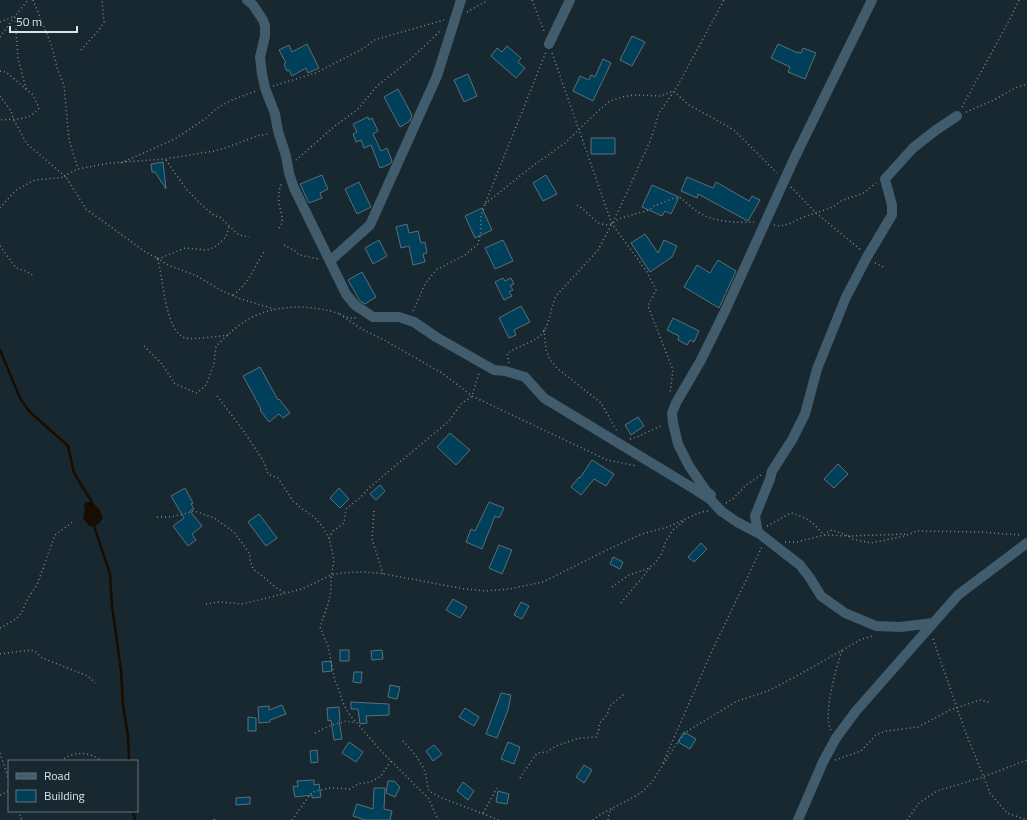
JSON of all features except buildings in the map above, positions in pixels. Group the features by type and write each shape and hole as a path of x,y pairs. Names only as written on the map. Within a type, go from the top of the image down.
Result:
{"street":[{"path":"247,0 253,5 263,20 265,26 265,36 260,58 265,88 275,114 278,131 294,188 346,294 355,305 373,317 399,317 409,320 494,370 505,371 525,377 544,398 722,506 800,565 810,578 820,596 845,613 876,626 900,627 933,623"},
{"path":"330,262 370,225 437,76 461,0"},
{"path":"549,44 570,0"},
{"path":"722,506 707,492 689,466 678,444 672,423 672,413 704,353 794,159 872,0"},
{"path":"757,532 755,516 772,471 792,440 805,414 817,369 846,297 892,214 892,205 885,179 913,148 957,116"},
{"path":"798,820 823,762 836,738 856,711 958,595 1024,540"}],"path":[{"path":"0,37 28,0"},
{"path":"33,0 52,44 58,71 64,85 69,140 78,169"},
{"path":"81,50 99,30 104,22 102,0"},
{"path":"121,163 175,139 206,118 217,108 232,100 265,88 316,73 364,48 374,40 467,13 488,0"},
{"path":"532,0 549,44 612,224 647,272 656,290 648,306 673,370 670,399"},
{"path":"510,364 507,354 511,350 524,345 541,335 551,316 553,302 556,296 598,250 612,224 651,139 659,113 724,0"},
{"path":"957,116 1019,0"},
{"path":"0,22 15,16"},
{"path":"15,16 18,58 26,90"},
{"path":"279,228 283,220 278,201 279,190 282,182 289,173 289,168 301,155 336,125 357,110 377,86 412,58 436,34 446,27 453,26"},
{"path":"409,320 425,284 436,270 465,255 478,244 481,231 481,215 549,44"},
{"path":"0,71 6,72 33,95 39,108 36,112 22,119 0,120"},
{"path":"957,116 994,100 1015,88 1027,84"},
{"path":"485,204 530,168 565,143 610,101 634,95 660,96 673,91"},
{"path":"0,96 11,110 14,120 27,144 65,176 86,210 144,251 168,265 197,276 222,291 275,309"},
{"path":"0,208 16,190 35,180 65,176 78,169 110,163 165,159 225,148 257,136 268,135 278,131"},
{"path":"165,159 193,197 215,216 220,217 230,225 240,235 249,237"},
{"path":"577,205 598,223 607,225 612,224 618,219 649,210 654,206 674,198 680,198 699,213 730,223 756,222 780,226 833,207 841,201 864,193 872,186 885,179"},
{"path":"158,259 185,248 207,250 215,247 226,238 230,225"},
{"path":"0,246 16,268 26,271 34,276"},
{"path":"284,246 295,251 299,255 330,262"},
{"path":"232,295 240,290 248,281 264,252"},
{"path":"158,259 161,268 170,320 179,334 186,338 228,334"},
{"path":"144,346 162,364 175,384 197,393 206,384 214,364 216,346 228,334 248,320 264,312 275,309 314,308 326,310 350,318 358,318"},
{"path":"340,314 360,328 442,373 472,396 607,460 641,466"},
{"path":"544,330 546,350 550,360 557,368 601,403 609,415 618,434"},
{"path":"329,538 333,532 344,523 346,509 360,498 375,482 449,421 461,404 472,396 482,363"},
{"path":"217,396 243,430 264,462 268,474 278,478 293,500 314,517 322,526 329,538 334,560 331,575 331,591 320,627 328,646 335,681 348,715 429,800 438,820"},
{"path":"625,438 631,439 637,437 659,427 666,422"},
{"path":"206,604 219,602 242,604 302,589 331,575 366,571 465,590 486,592 543,582 610,548 642,534 668,527 701,512 722,506 734,498 745,486 762,474 772,471"},
{"path":"156,517 169,517 194,511 214,518 234,532 250,554 253,569 285,593"},
{"path":"374,511 372,538 384,574"},
{"path":"660,770 711,653 761,551 763,542 757,532 791,513 804,517 813,523 824,536"},
{"path":"621,604 654,564 673,530 688,518"},
{"path":"0,628 16,619 22,612 28,598 37,585 54,535 74,521"},
{"path":"824,536 826,532 832,530 850,536 852,539 871,543 917,531 981,532 1024,540"},
{"path":"761,551 767,544 797,542 824,536 910,534"},
{"path":"612,587 629,575 647,569 654,564"},
{"path":"933,623 932,638 990,793 1007,813 1027,820"},
{"path":"593,820 600,814 644,791 652,782 675,746 686,732 737,701 768,690 862,639 874,635"},
{"path":"0,654 31,650 36,652 42,658 88,676 95,683"},
{"path":"836,738 829,727 828,714 832,687 842,650"},
{"path":"520,778 537,753 547,752 556,746 579,738 596,737 599,730 599,724 607,715 610,706 624,694"},
{"path":"823,762 843,758 861,751 876,735 886,731 918,727 950,710 980,700 989,702"},
{"path":"315,733 329,726 346,721 357,723"},
{"path":"403,741 409,747 425,772 429,791 442,798 499,820"},
{"path":"62,760 80,753 93,755 100,760"},
{"path":"0,754 8,777"},
{"path":"907,820 919,802 937,791 1027,760"},
{"path":"292,820 312,792 330,788 350,789 358,784 371,782 381,776 391,761"},
{"path":"483,813 497,788"},
{"path":"608,820 609,813 614,808"},
{"path":"489,820 490,816"}],"shaded area":[{"path":"85,502 92,502 99,509 103,518 99,523 89,526 83,518"}],"waterway":[{"path":"0,350 20,398 29,411 68,446 74,473 92,502 92,505"},
{"path":"93,523 110,574 112,606 128,736 129,760"},
{"path":"133,812 135,820"}]}
